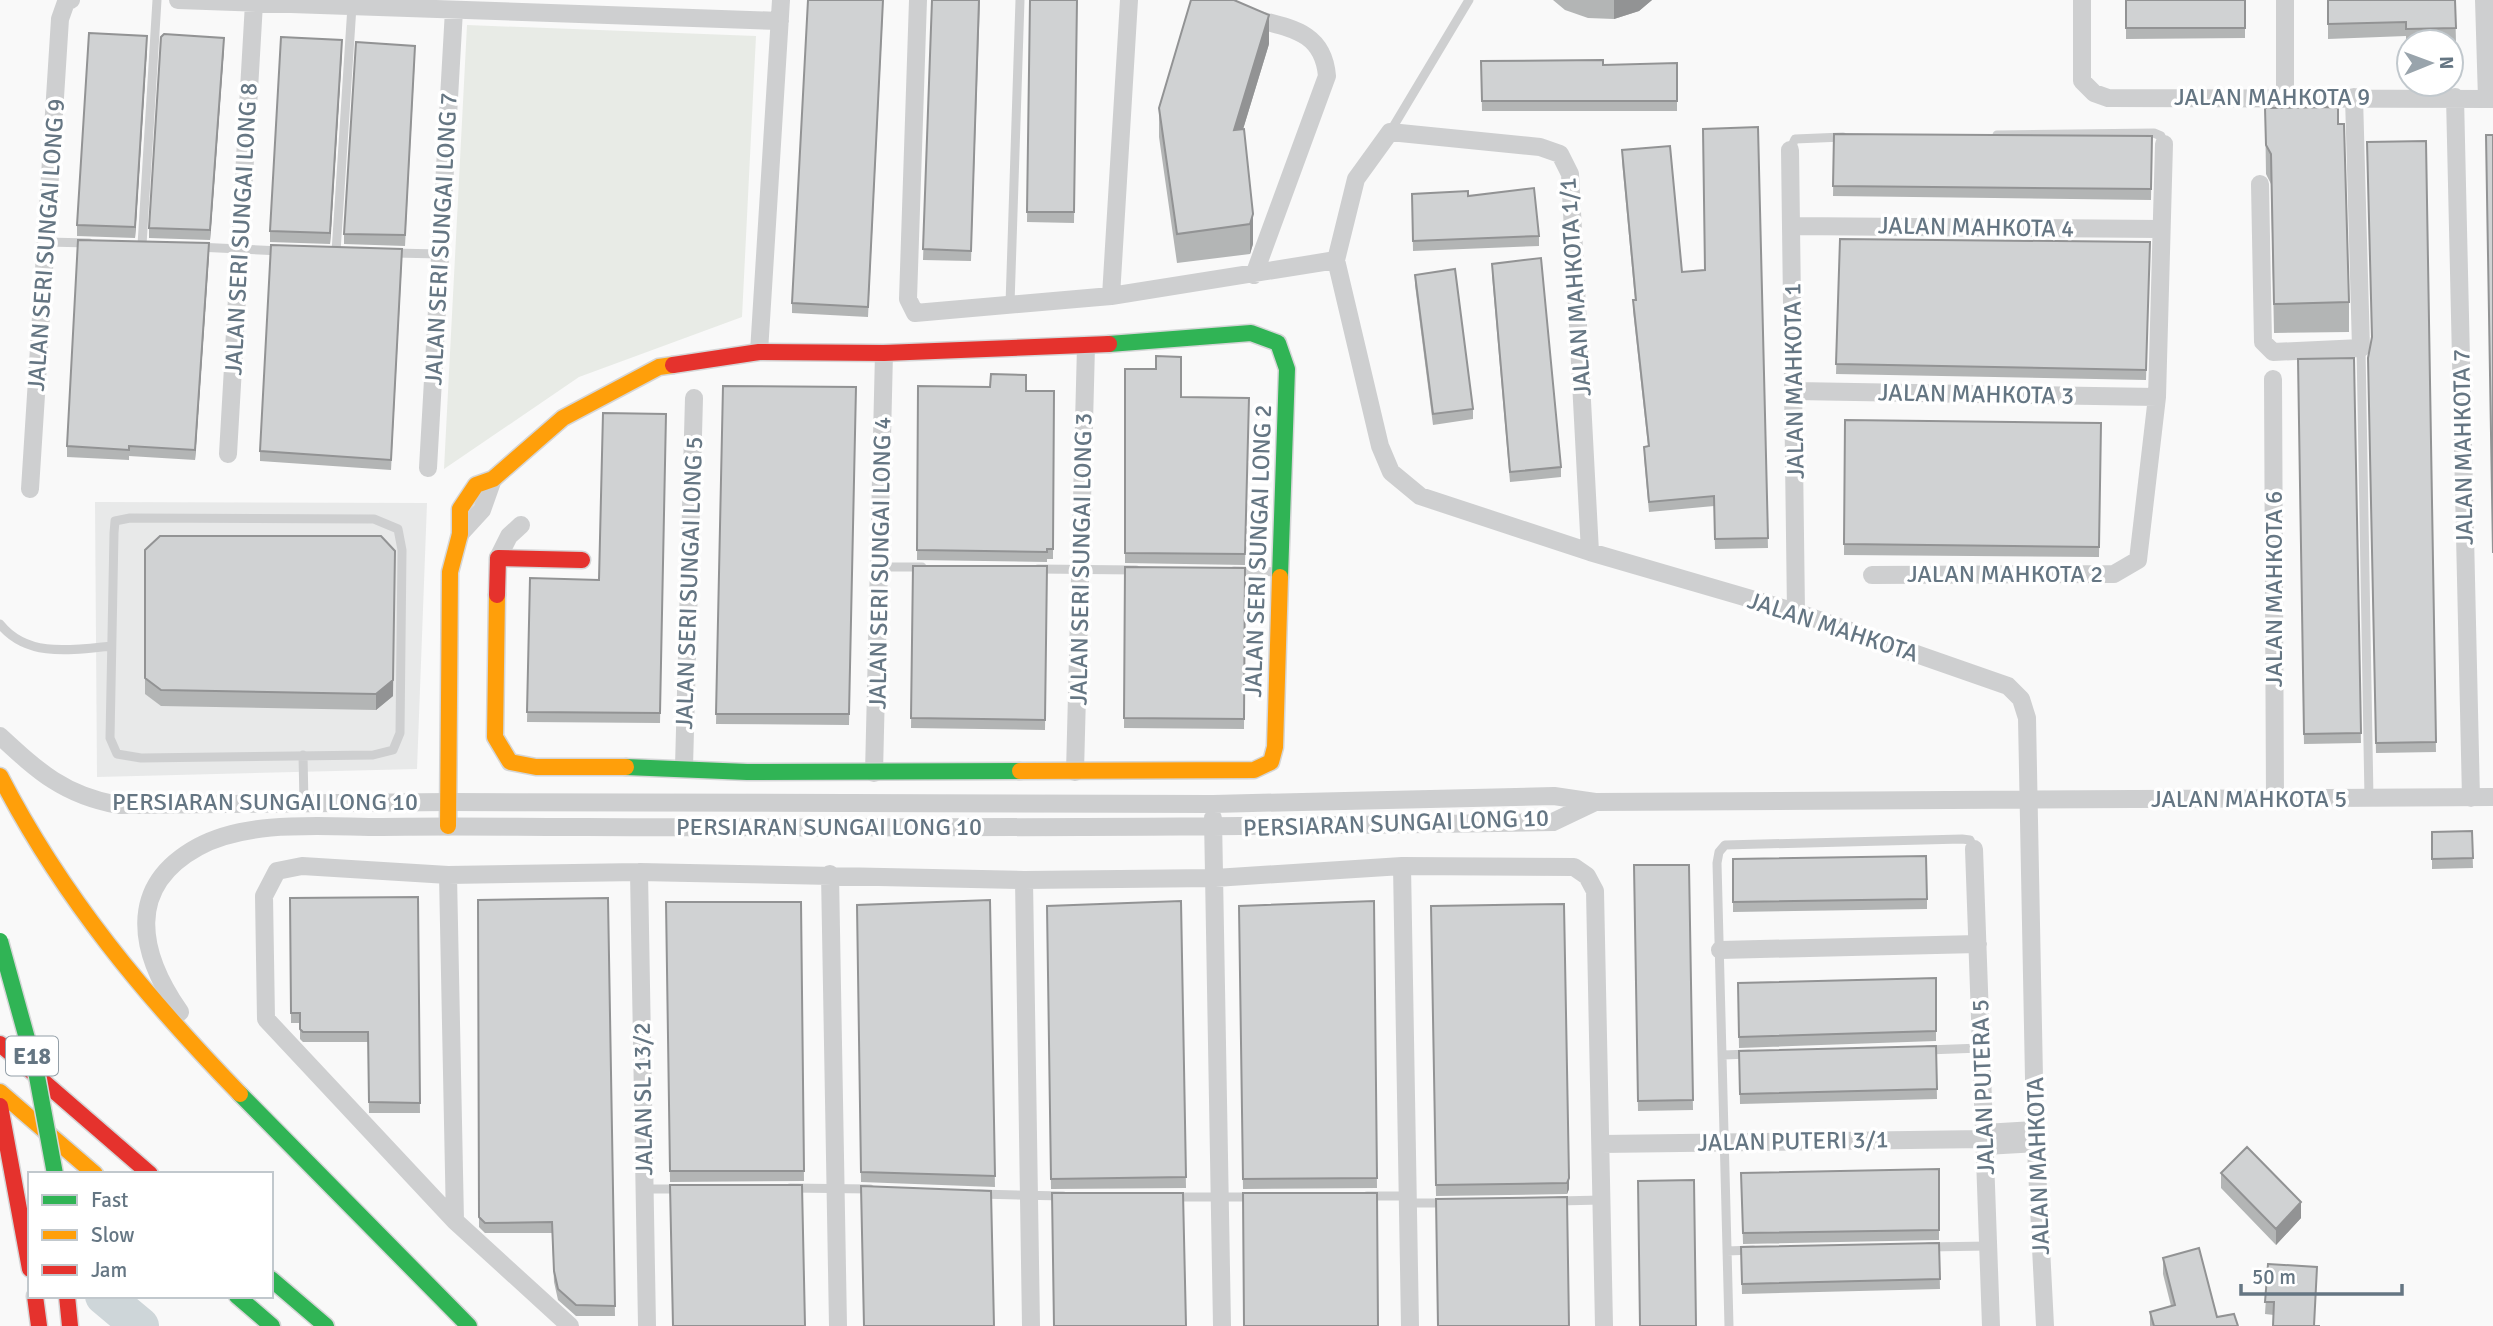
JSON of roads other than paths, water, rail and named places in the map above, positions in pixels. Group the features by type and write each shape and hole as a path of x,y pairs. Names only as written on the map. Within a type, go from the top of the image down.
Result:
{"main road":[{"name":"JALAN SERI SUNGAI LONG 2","path":"1075,772 1254,770 1271,762 1275,747 1287,369 1278,343 1251,334 1086,346"},
{"path":"493,479 563,418 659,367 759,352 884,353 1086,346"},
{"path":"448,826 450,572 460,534"},
{"path":"582,560 498,558 495,737 510,762 536,767 684,767 747,772 1075,772"},
{"path":"0,776 58,879 120,965 230,1084 469,1326"},
{"name":"E18","path":"0,941 36,1071 55,1172"},
{"path":"0,1044 148,1172"},
{"path":"0,1092 93,1172"},
{"name":"E18","path":"0,1105 28,1258"},
{"path":"273,1281 326,1326"},
{"path":"35,1298 39,1323"},
{"path":"67,1298 70,1326"},
{"path":"239,1298 272,1326"}],"street":[{"path":"178,0 780,21"},
{"path":"759,352 781,0"},
{"path":"918,0 908,299 915,313 1111,296 1336,260"},
{"path":"1111,296 1129,0"},
{"name":"JALAN MAHKOTA 9","path":"2082,0 2082,81 2094,93 2108,98 2395,97"},
{"path":"2285,0 2285,97"},
{"path":"2484,0 2490,99"},
{"name":"JALAN SERI SUNGAI LONG 9","path":"30,489 60,19 69,1"},
{"name":"JALAN SERI SUNGAI LONG 8","path":"228,454 254,3"},
{"name":"JALAN SERI SUNGAI LONG 7","path":"428,468 454,10"},
{"path":"1227,11 1294,30 1315,41 1325,56 1327,76 1254,275"},
{"path":"2260,184 2263,342 2267,349 2273,352 2361,348 2354,97"},
{"name":"JALAN MAHKOTA 7","path":"2455,98 2471,798"},
{"name":"JALAN MAHKOTA 9","path":"2465,98 2490,99"},
{"name":"JALAN MAHKOTA","path":"1390,132 1356,178 1336,260 1380,446 1391,472 1420,496 1590,552 1796,612 2008,686 2021,699 2027,718 2036,1137 2045,1326"},
{"name":"JALAN MAHKOTA 1/1","path":"1390,132 1541,147 1560,154 1570,174 1590,552"},
{"path":"2157,397 2164,144"},
{"name":"JALAN MAHKOTA 1","path":"1790,150 1796,612"},
{"name":"JALAN MAHKOTA 4","path":"1792,226 2160,229"},
{"name":"JALAN SERI SUNGAI LONG 3","path":"1075,772 1086,346"},
{"name":"JALAN SERI SUNGAI LONG 4","path":"874,773 884,353"},
{"name":"JALAN MAHKOTA 6","path":"2273,379 2275,800"},
{"name":"JALAN MAHKOTA 3","path":"1795,391 2157,397"},
{"name":"JALAN MAHKOTA 2","path":"1872,575 2114,574 2138,560 2157,397"},
{"name":"JALAN SERI SUNGAI LONG 5","path":"684,767 694,398"},
{"path":"460,534 482,510 493,479"},
{"path":"498,558 509,536 520,525"},
{"name":"PERSIARAN SUNGAI LONG 10","path":"0,736 63,789 90,800 118,805 449,802 1213,804 1554,796 1595,802"},
{"path":"2471,798 2493,797"},
{"name":"JALAN MAHKOTA 5","path":"1595,802 2471,798"},
{"name":"PERSIARAN SUNGAI LONG 10","path":"230,1084 172,1001 146,943 148,898 166,870 196,848 245,830 448,826 1213,828 1553,822 1595,802"},
{"path":"1213,804 1222,1326"},
{"name":"JALAN PUTERA 5","path":"1975,849 1991,1326"},
{"path":"570,1326 455,1221 266,1019 264,896 277,871 303,866 448,875 639,872 1024,880 1215,878 1402,866 1574,867 1587,876 1595,891 1604,1326"},
{"path":"1402,866 1409,1326"},
{"name":"JALAN SL 13/2","path":"639,872 648,1326"},
{"path":"830,874 838,1326"},
{"path":"448,875 455,1221"},
{"path":"1024,880 1031,1326"},
{"path":"1720,950 1978,944"},
{"name":"JALAN PUTERI 3/1","path":"1601,1144 2036,1137"}],"lane":[{"path":"142,245 157,0"},
{"path":"1010,304 1020,0"},
{"path":"1390,132 1469,0"},
{"path":"336,252 352,6"},
{"path":"1987,135 2154,133 2161,136 2164,144"},
{"path":"1790,150 1794,139 1848,137"},
{"path":"47,242 101,244"},
{"path":"128,245 154,246"},
{"path":"191,247 295,251"},
{"path":"322,252 349,253"},
{"path":"388,253 440,254"},
{"path":"2361,348 2369,799"},
{"path":"130,518 374,519 398,528 402,563 400,733 393,750 373,755 141,758 117,754 110,738 111,646 115,521 130,518"},
{"path":"879,567 933,568"},
{"path":"1027,569 1147,570"},
{"path":"1227,571 1281,572"},
{"path":"0,624 7,633 51,652 111,646"},
{"path":"303,755 304,803"},
{"path":"1729,1326 1717,863 1719,852 1725,845 1962,838 1970,840 1975,849"},
{"path":"1913,1050 1982,1048"},
{"path":"1723,1055 1764,1054"},
{"path":"781,1188 877,1190"},
{"path":"645,1189 685,1189"},
{"path":"973,1194 1069,1196"},
{"path":"1354,1196 1463,1202"},
{"path":"1165,1197 1260,1197"},
{"path":"1546,1201 1602,1200"},
{"path":"1919,1247 1988,1246"},
{"path":"1727,1251 1768,1250"}],"waterway":[{"path":"106,1298 140,1326"}]}
